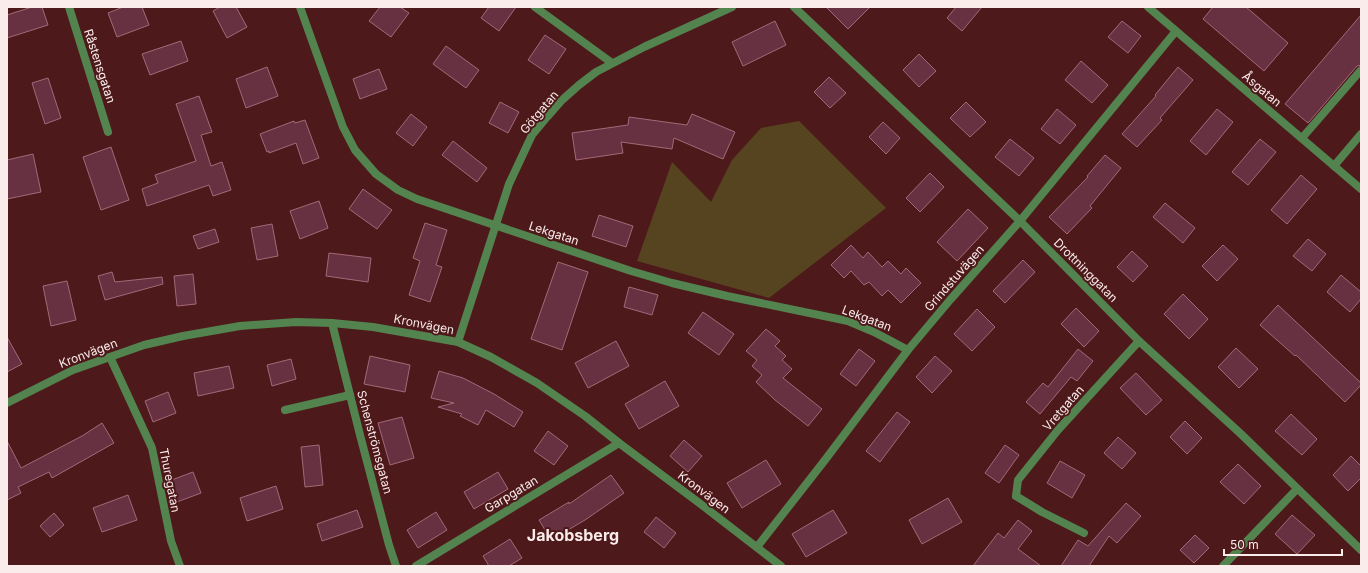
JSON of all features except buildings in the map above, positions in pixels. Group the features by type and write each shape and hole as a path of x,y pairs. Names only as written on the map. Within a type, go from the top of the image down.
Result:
{"street":[{"name":"Råstensgatan","path":"68,7 108,132"},
{"name":"Lekgatan","path":"300,7 343,127 354,150 376,174 398,190 417,199 631,271 672,283 727,296 848,322 874,332 908,350"},
{"path":"535,7 612,63"},
{"name":"Götgatan","path":"458,342 494,225 509,184 532,135 570,93 596,72 612,63 732,7"},
{"name":"Drottninggatan","path":"794,7 1020,221 1139,341 1241,434 1296,489 1361,550"},
{"name":"Åsgatan","path":"1148,7 1361,188"},
{"name":"Grindstuvägen","path":"757,547 908,350 1020,221 1176,31"},
{"path":"1302,138 1361,70"},
{"path":"1334,166 1361,134"},
{"name":"Kronvägen","path":"7,403 73,370 144,345 183,336 240,326 296,322 332,323 373,327 458,342 491,357 537,383 585,416 781,566"},
{"name":"Schenströmsgatan","path":"332,323 389,545 396,566"},
{"name":"Vretgatan","path":"1084,533 1042,512 1016,496 1018,480 1058,430 1139,341"},
{"name":"Thuregatan","path":"110,357 152,448 170,541 180,566"},
{"path":"285,410 350,395"},
{"name":"Garpgatan","path":"416,566 619,443"},
{"path":"1223,566 1296,489"}],"shaded area":[{"path":"799,121 886,208 769,298 637,261 672,162 711,202 732,160 761,128"}],"district":[{"name":"Jakobsberg","path":"573,535"}]}
